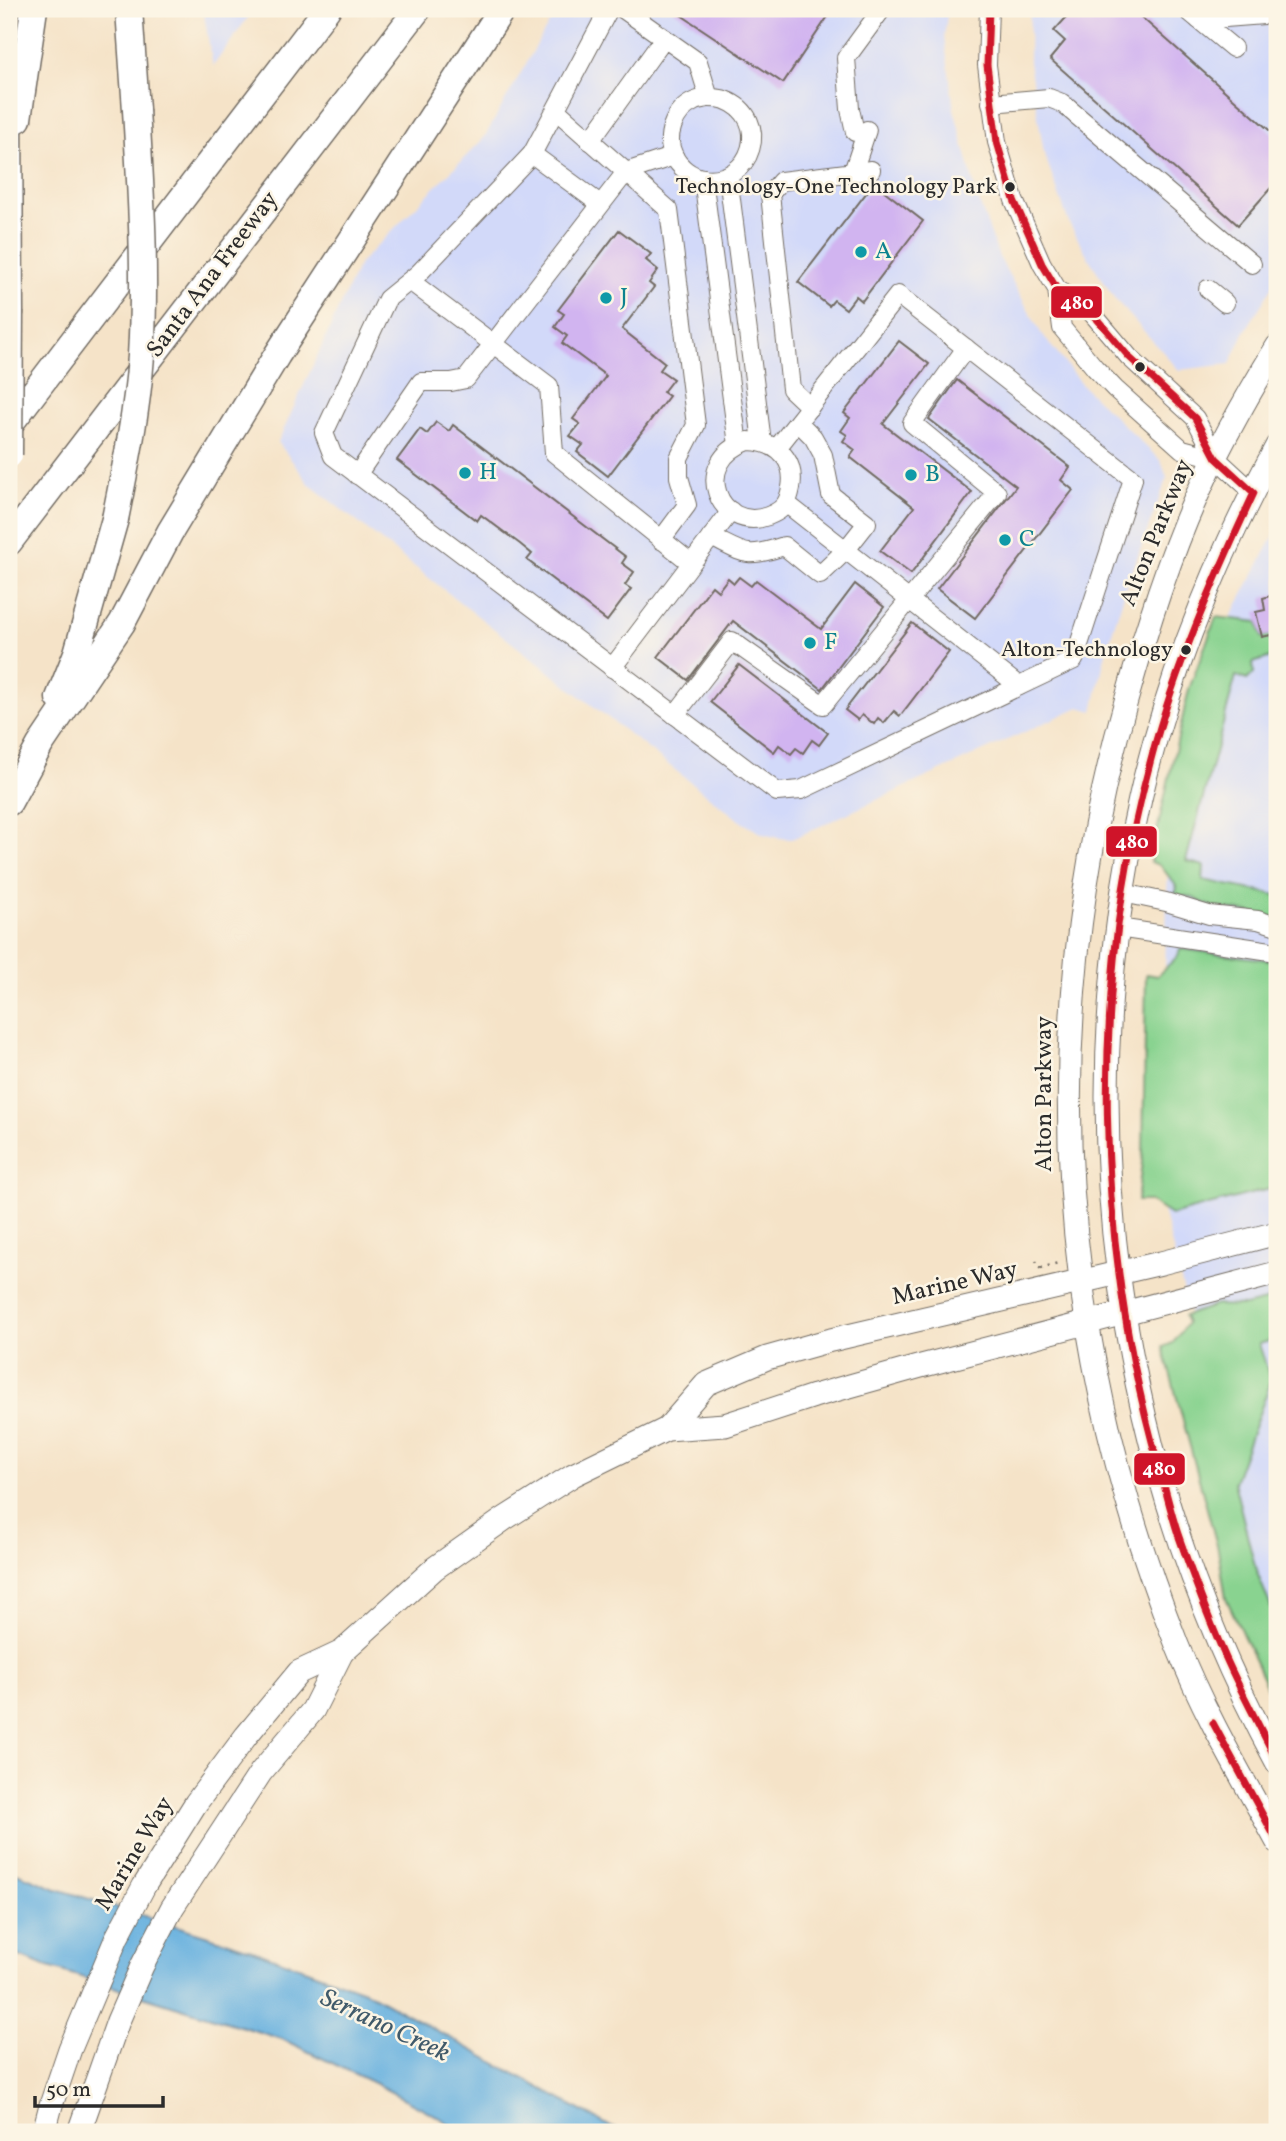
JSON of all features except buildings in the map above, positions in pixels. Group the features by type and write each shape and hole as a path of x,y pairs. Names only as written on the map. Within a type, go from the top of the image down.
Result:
{"highway":[{"path":"10,169 34,9"},
{"path":"40,745 77,653 116,519 131,438 141,356 142,197 129,9"},
{"path":"9,425 327,9"},
{"name":"Santa Ana Freeway","path":"9,542 418,9"},
{"path":"9,802 40,745 122,623 170,532 277,355 502,9"},
{"path":"9,97 9,455"}],"main road":[{"name":"Alton Parkway","path":"1277,347 1251,390 1196,498 1141,647 1107,771 1085,879 1074,965 1068,1070 1073,1210 1080,1281 1100,1397 1121,1480 1178,1646 1233,1762 1277,1841"},
{"path":"1277,446 1213,579 1178,667 1140,798 1118,928 1111,1000 1107,1092 1110,1185 1117,1273 1149,1435 1180,1540 1226,1658 1277,1762"},
{"name":"Marine Way","path":"667,1429 706,1384 767,1358 831,1340 1277,1233"},
{"name":"Marine Way","path":"44,2132 66,2060 117,1937 144,1886 196,1803 246,1736 299,1672 342,1652 435,1568 504,1519 573,1475 667,1429 724,1425 907,1370 1277,1273"},
{"name":"Marine Way","path":"79,2132 118,2021 172,1908 261,1772 313,1710 342,1652"}],"street":[{"path":"609,9 531,154 410,281 387,299 324,433 333,456 777,792 801,790 1074,660 1133,478 898,295 798,422 770,445"},
{"path":"623,9 698,62 709,98"},
{"path":"810,407 791,389 770,194 781,181 862,171 861,131 850,108 846,58 882,9"},
{"path":"989,9 987,65 997,142 1014,200 1042,264 1057,289 1062,328 1101,375 1182,449 1216,458"},
{"path":"1192,14 1277,14"},
{"path":"1192,14 1233,48"},
{"path":"590,141 664,38"},
{"path":"709,98 725,100 738,108 750,122 753,144 741,167 728,176 713,180 697,177 683,169 674,156 670,141 672,125 681,111 694,101 709,98"},
{"path":"991,103 1049,98 1062,103 1252,264"},
{"path":"556,110 669,210 696,425 679,458 679,477 687,505 661,540"},
{"path":"531,154 600,204"},
{"path":"357,475 422,382 466,379 626,172 674,156"},
{"path":"728,176 770,445"},
{"path":"703,178 738,445"},
{"path":"410,281 549,386 554,453 691,563"},
{"path":"1057,289 1091,312 1129,357 1195,418 1216,458 1254,493"},
{"path":"1208,289 1225,303"},
{"path":"676,715 732,641 824,705 997,493 912,423 966,348"},
{"path":"711,537 745,554 759,555 784,546 820,575 845,551 867,523 831,495 823,455 813,437 798,422"},
{"path":"748,441 770,445 787,460 792,474 792,489 787,504 774,514 760,519 744,518 731,511 720,500 715,486 716,471 722,457 738,445 748,441"},
{"path":"787,504 1019,686"},
{"path":"612,668 731,511"},
{"path":"1123,893 1209,915 1258,920 1277,926"},
{"path":"1205,940 1209,915"},
{"path":"1118,928 1277,952"}],"path":[{"path":"1036,1261 1041,1268 1042,1278"},
{"path":"1041,1268 1058,1263"}],"shaded area":[{"path":"203,9 254,9 213,66"},
{"path":"557,9 948,9 944,37 954,109 977,196 999,257 1041,333 1082,385 1161,461 1167,478 1127,585 1106,652 1093,711 1079,707 792,839 763,834 743,823 310,485 278,442 359,264 484,138"},
{"path":"1030,9 1277,9 1277,279 1244,333 1230,364 1179,370 1115,299 1069,223 1044,153 1029,62"},
{"path":"1277,530 1277,1622 1256,1570 1159,1195 1168,861 1230,619"}],"green space":[{"path":"1216,617 1258,622 1262,637 1277,633 1277,655 1253,663 1254,673 1247,680 1236,676 1186,861 1204,866 1203,880 1277,895 1277,919 1211,906 1186,896 1175,896 1177,887 1160,865 1150,862 1189,689"},
{"path":"1180,949 1277,961 1277,1187 1171,1215 1149,1201 1137,1201 1143,1154 1146,974 1157,976 1178,956"},
{"path":"1277,1298 1277,1339 1259,1344 1271,1381 1234,1482 1256,1570 1277,1622 1277,1709 1226,1598 1218,1549 1163,1347 1173,1343 1187,1323 1184,1316 1216,1305 1245,1306"}],"water":[{"name":"Serrano Creek","path":"9,1870 54,1888 244,1947 367,1992 620,2132 460,2132 439,2117 378,2085 282,2039 42,1965 9,1952"}],"transit line":[{"name":"480","path":"989,9 987,65 997,142 1014,200 1042,264 1057,289 1091,312 1129,357 1195,418 1216,458 1254,493 1184,657 1151,759 1131,846 1117,934 1109,1024 1107,1113 1112,1203 1122,1292 1137,1381 1159,1467 1179,1537 1210,1621 1277,1762"},
{"name":"480","path":"1213,1723 1277,1841"}],"place":[{"name":"Technology-One Technology Park","path":"1010,187"},
{"name":"A","path":"861,252"},
{"name":"J","path":"606,298"},
{"name":"H","path":"465,473"},
{"name":"B","path":"911,475"},
{"name":"C","path":"1005,540"},
{"name":"F","path":"810,643"},
{"name":"Alton-Technology","path":"1186,650"}]}
